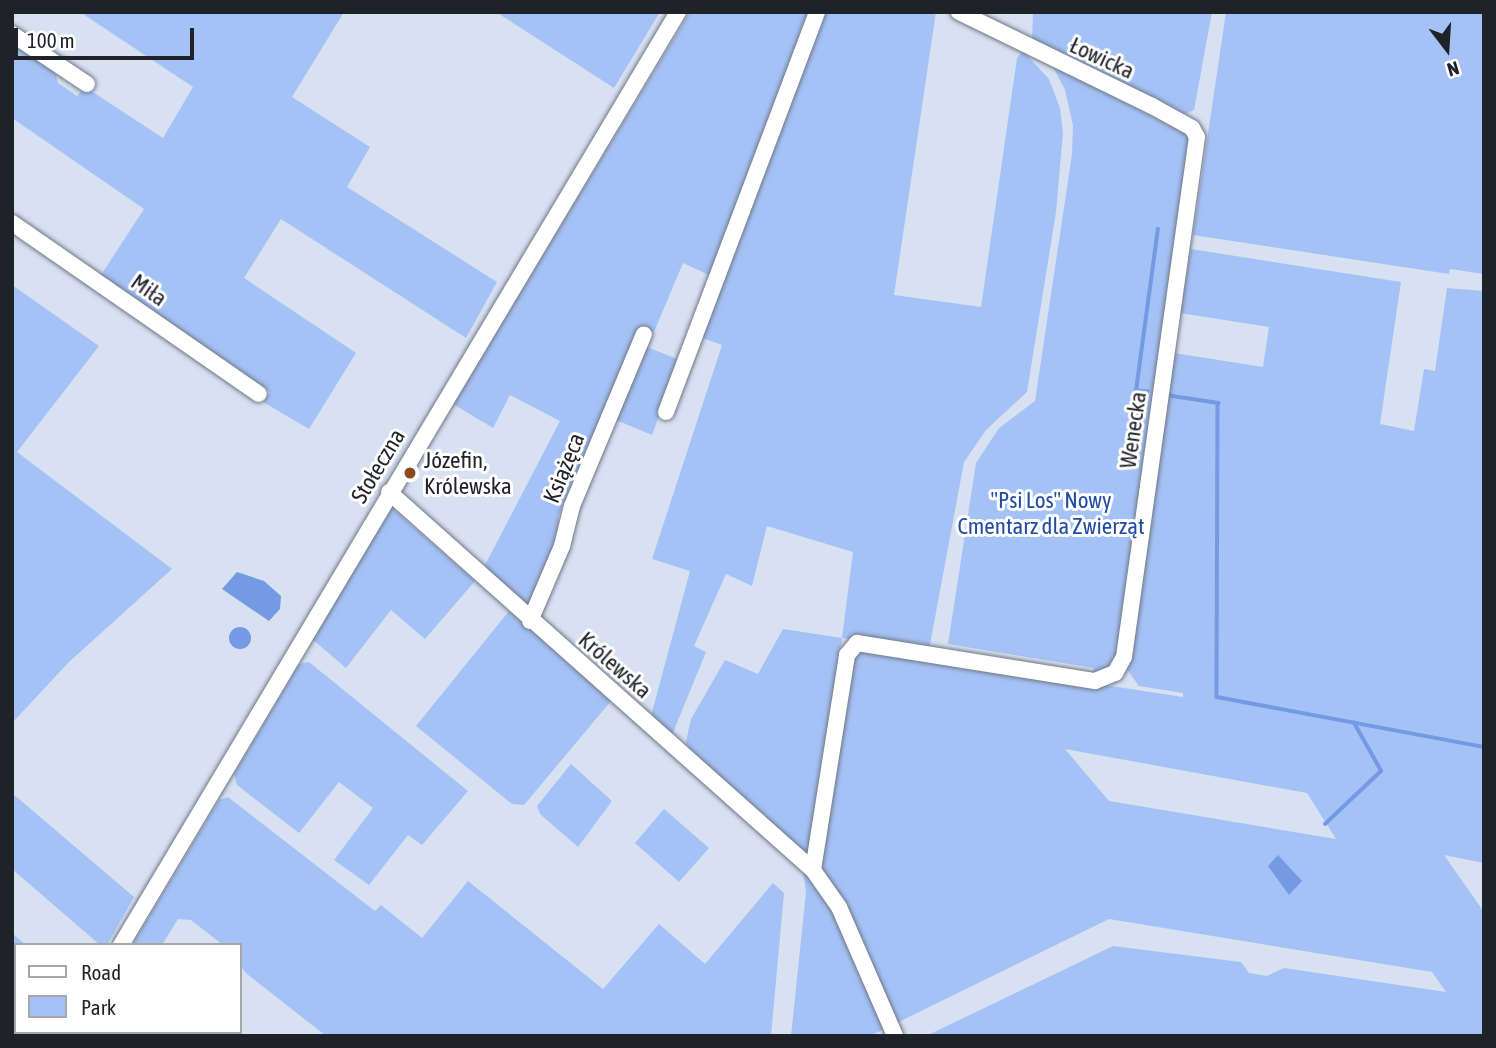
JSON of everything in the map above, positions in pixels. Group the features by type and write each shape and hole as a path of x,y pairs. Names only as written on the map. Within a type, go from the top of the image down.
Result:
{"street":[{"name":"Stołeczna","path":"122,943 678,12"},
{"path":"666,412 817,12"},
{"name":"Łowicka","path":"959,12 1192,128 1197,137 1185,240"},
{"path":"12,34 88,84"},
{"name":"Miła","path":"12,223 259,394"},
{"name":"Wenecka","path":"813,870 847,655 857,643 1095,681 1106,680 1120,667 1185,240"},
{"name":"Książęca","path":"530,621 562,546 572,506 645,334"},
{"name":"Królewska","path":"389,492 530,621 813,870 839,907 895,1036"}],"green space":[{"path":"80,12 344,12 292,97 370,147 347,187 497,282 466,338 281,219 244,278 356,353 309,429 263,402 270,392 101,275 144,209 12,118 12,39 54,67 58,83 77,96 85,87 163,138 193,87"},
{"path":"496,12 660,12 614,88"},
{"path":"690,12 808,12 711,276 683,263 654,332 640,326 558,517 558,537 528,607 483,569 560,421 510,395 493,428 453,404"},
{"path":"821,12 936,12 894,295 981,307 1017,58 1023,51 1049,79 1060,108 1063,133 1056,212 1027,392 986,430 964,462 929,650 842,638 853,552 767,526 752,586 726,574 694,646 706,652 672,735 651,716 690,571 652,559 722,345 697,336"},
{"path":"1033,12 1212,12 1194,110 1182,115 1032,43"},
{"path":"1226,12 1484,12 1484,274 1450,269 1449,274 1193,235"},
{"name":"\"Psi Los\" Nowy Cmentarz dla Zwierząt","path":"1052,65 1192,137 1119,661 1092,678 1094,668 948,644 976,463 999,428 1035,401 1072,154 1073,125 1065,90"},
{"path":"1191,249 1401,282 1380,424 1414,431 1424,369 1435,371 1447,288 1484,291 1484,863 1444,855 1484,912 1484,1036 926,1036 1113,946 1241,962 1249,973 1267,976 1284,968 1446,992 1432,972 1109,919 870,1036 791,1036 806,892 803,870 817,867 857,647 1183,697 1183,693 1139,686 1126,668 1174,353 1263,367 1269,327 1180,313","holes":["1065,749 1307,793 1336,839 1109,801"]},
{"path":"12,285 99,346 17,452 172,569 69,662 12,723"},
{"path":"647,347 680,360 652,435 616,420"},
{"path":"392,508 475,581 425,639 391,610 346,668 312,639"},
{"path":"509,611 611,701 524,805 512,804 416,726"},
{"path":"783,629 842,638 809,855 690,754 686,741 691,719 725,660 758,674"},
{"path":"309,662 468,791 422,845 408,835 369,885 334,860 373,808 339,782 299,833 237,785 234,774 299,664"},
{"path":"571,764 612,801 578,847 540,814 537,806"},
{"path":"12,793 134,897 108,943 98,943 12,869"},
{"path":"228,797 375,911 381,905 422,938 468,881 603,989 659,924 705,964 773,883 784,893 771,1036 326,1036 247,974 242,968 242,943 220,943 191,920 178,919 163,943 133,943 219,800"},
{"path":"664,809 709,848 679,882 635,843"},
{"path":"12,933 24,943 14,943 14,1034 42,1034 12,1036"}],"shaded area":[{"path":"237,572 264,581 281,596 280,609 269,621 222,589"},
{"path":"240,627 250,634 251,638 244,648 240,649 230,642 229,638 236,628"},
{"path":"1278,855 1302,881 1289,895 1268,866"}],"waterway":[{"path":"1148,392 1136,391 1158,229"},
{"path":"1166,395 1218,403 1217,697 1484,747"},
{"path":"1325,824 1381,771 1354,723"}],"place":[{"name":"Józefin, Królewska","path":"410,473"}]}
